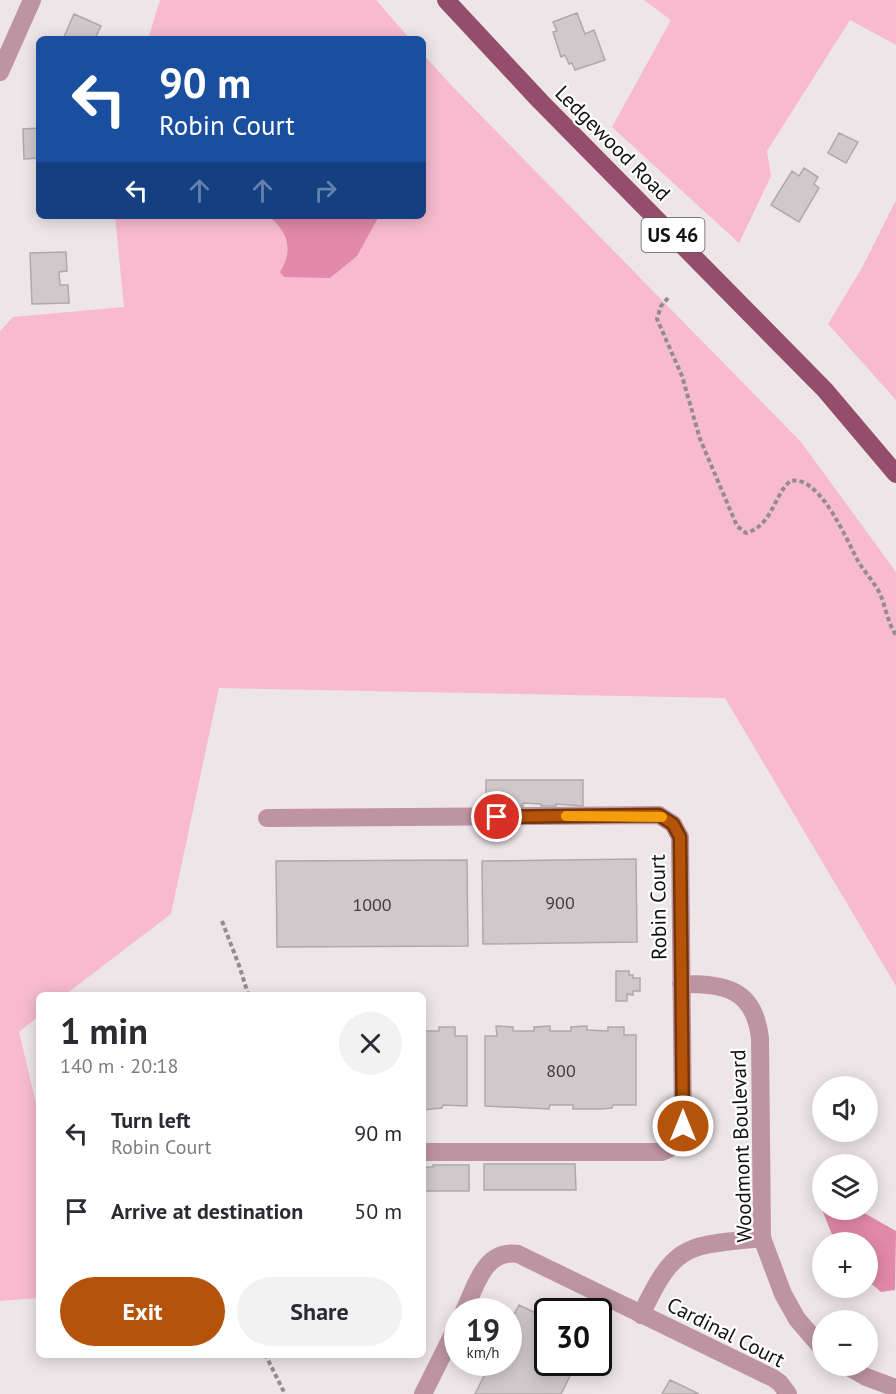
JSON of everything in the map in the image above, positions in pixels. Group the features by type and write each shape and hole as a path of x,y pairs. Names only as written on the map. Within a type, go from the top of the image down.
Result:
{"main road":[{"name":"Ledgewood Road","path":"449,1 548,109 810,375 862,432 896,474"}],"street":[{"path":"0,72 32,0"},
{"name":"Robin Court","path":"267,819 659,815 673,824 680,837 683,1126 681,1135 670,1149 662,1152 426,1152"},
{"name":"Woodmont Boulevard","path":"681,984 706,984 728,988 747,1001 757,1018 760,1038 762,1238 783,1294 797,1319 812,1336"},
{"name":"Cardinal Court","path":"641,1315 667,1266 681,1253 698,1246 762,1238"},
{"name":"Cardinal Court","path":"471,1298 490,1260 508,1252 518,1254 773,1378 788,1394"},
{"path":"423,1394 444,1352"},
{"path":"864,1376 896,1388"}],"path":[{"path":"668,298 661,306 657,319 682,376 700,439 737,526 746,533 755,530 768,517 786,485 794,480 806,483 825,502 841,525 858,561 880,594 896,635"},
{"path":"222,921 247,992"},
{"path":"267,1358 285,1394"}],"shaded area":[{"path":"160,0 376,0 407,36 149,36"},
{"path":"644,0 896,0 896,45 850,20 767,151 771,176 739,243 612,127 671,20"},
{"path":"426,57 801,442 896,572 896,986 725,698 219,688 171,914 69,992 36,992 36,1018 19,1032 36,1103 36,1298 0,1301 0,331 13,317 124,307 115,219 426,219"},
{"path":"896,200 896,400 828,324 863,266"},
{"path":"272,219 377,219 357,256 330,278 284,277 280,272 287,256 287,241"},
{"path":"826,1220 876,1220 896,1231 895,1290 881,1292 878,1289 878,1232 831,1232"}],"building":[{"path":"577,13 585,34 594,30 605,60 575,70 565,55 561,57 553,32 557,31 553,22"},
{"path":"74,14 101,26 96,36 64,36"},
{"path":"36,128 36,158 24,159 23,129"},
{"path":"839,133 858,142 846,163 828,153"},
{"path":"804,168 818,177 814,184 819,188 799,222 771,205 792,171 799,176"},
{"path":"66,252 67,271 59,272 60,285 68,285 69,303 32,304 30,253"},
{"path":"486,780 583,780 583,806 556,804 556,806 541,806 541,804 523,803 523,806 507,806 508,804 486,806"},
{"path":"636,859 637,942 483,944 482,861"},
{"path":"467,860 468,946 277,947 276,861"},
{"path":"616,971 629,971 629,975 633,975 633,978 640,978 640,991 633,991 633,995 627,994 627,1001 616,1001"},
{"path":"496,1026 513,1027 513,1031 534,1031 534,1027 550,1026 550,1031 571,1031 571,1027 587,1026 587,1030 608,1031 608,1027 624,1027 624,1035 636,1035 636,1105 613,1105 612,1108 601,1109 573,1109 573,1105 550,1105 549,1109 485,1106 485,1036 497,1036"},
{"path":"439,1027 455,1027 455,1036 467,1036 467,1106 443,1105 442,1108 426,1110 426,1031 439,1031"},
{"path":"484,1164 575,1164 576,1190 484,1190"},
{"path":"433,1165 469,1165 469,1191 426,1191 426,1167 433,1167"},
{"path":"522,1306 534,1312 534,1376 570,1376 561,1394 475,1394 484,1376 522,1376"},
{"path":"670,1380 699,1394 662,1394"}],"slow traffic":[{"path":"566,816 659,815 662,817"}],"route":[{"path":"497,817 659,815 673,824 680,837 683,1126"}]}
